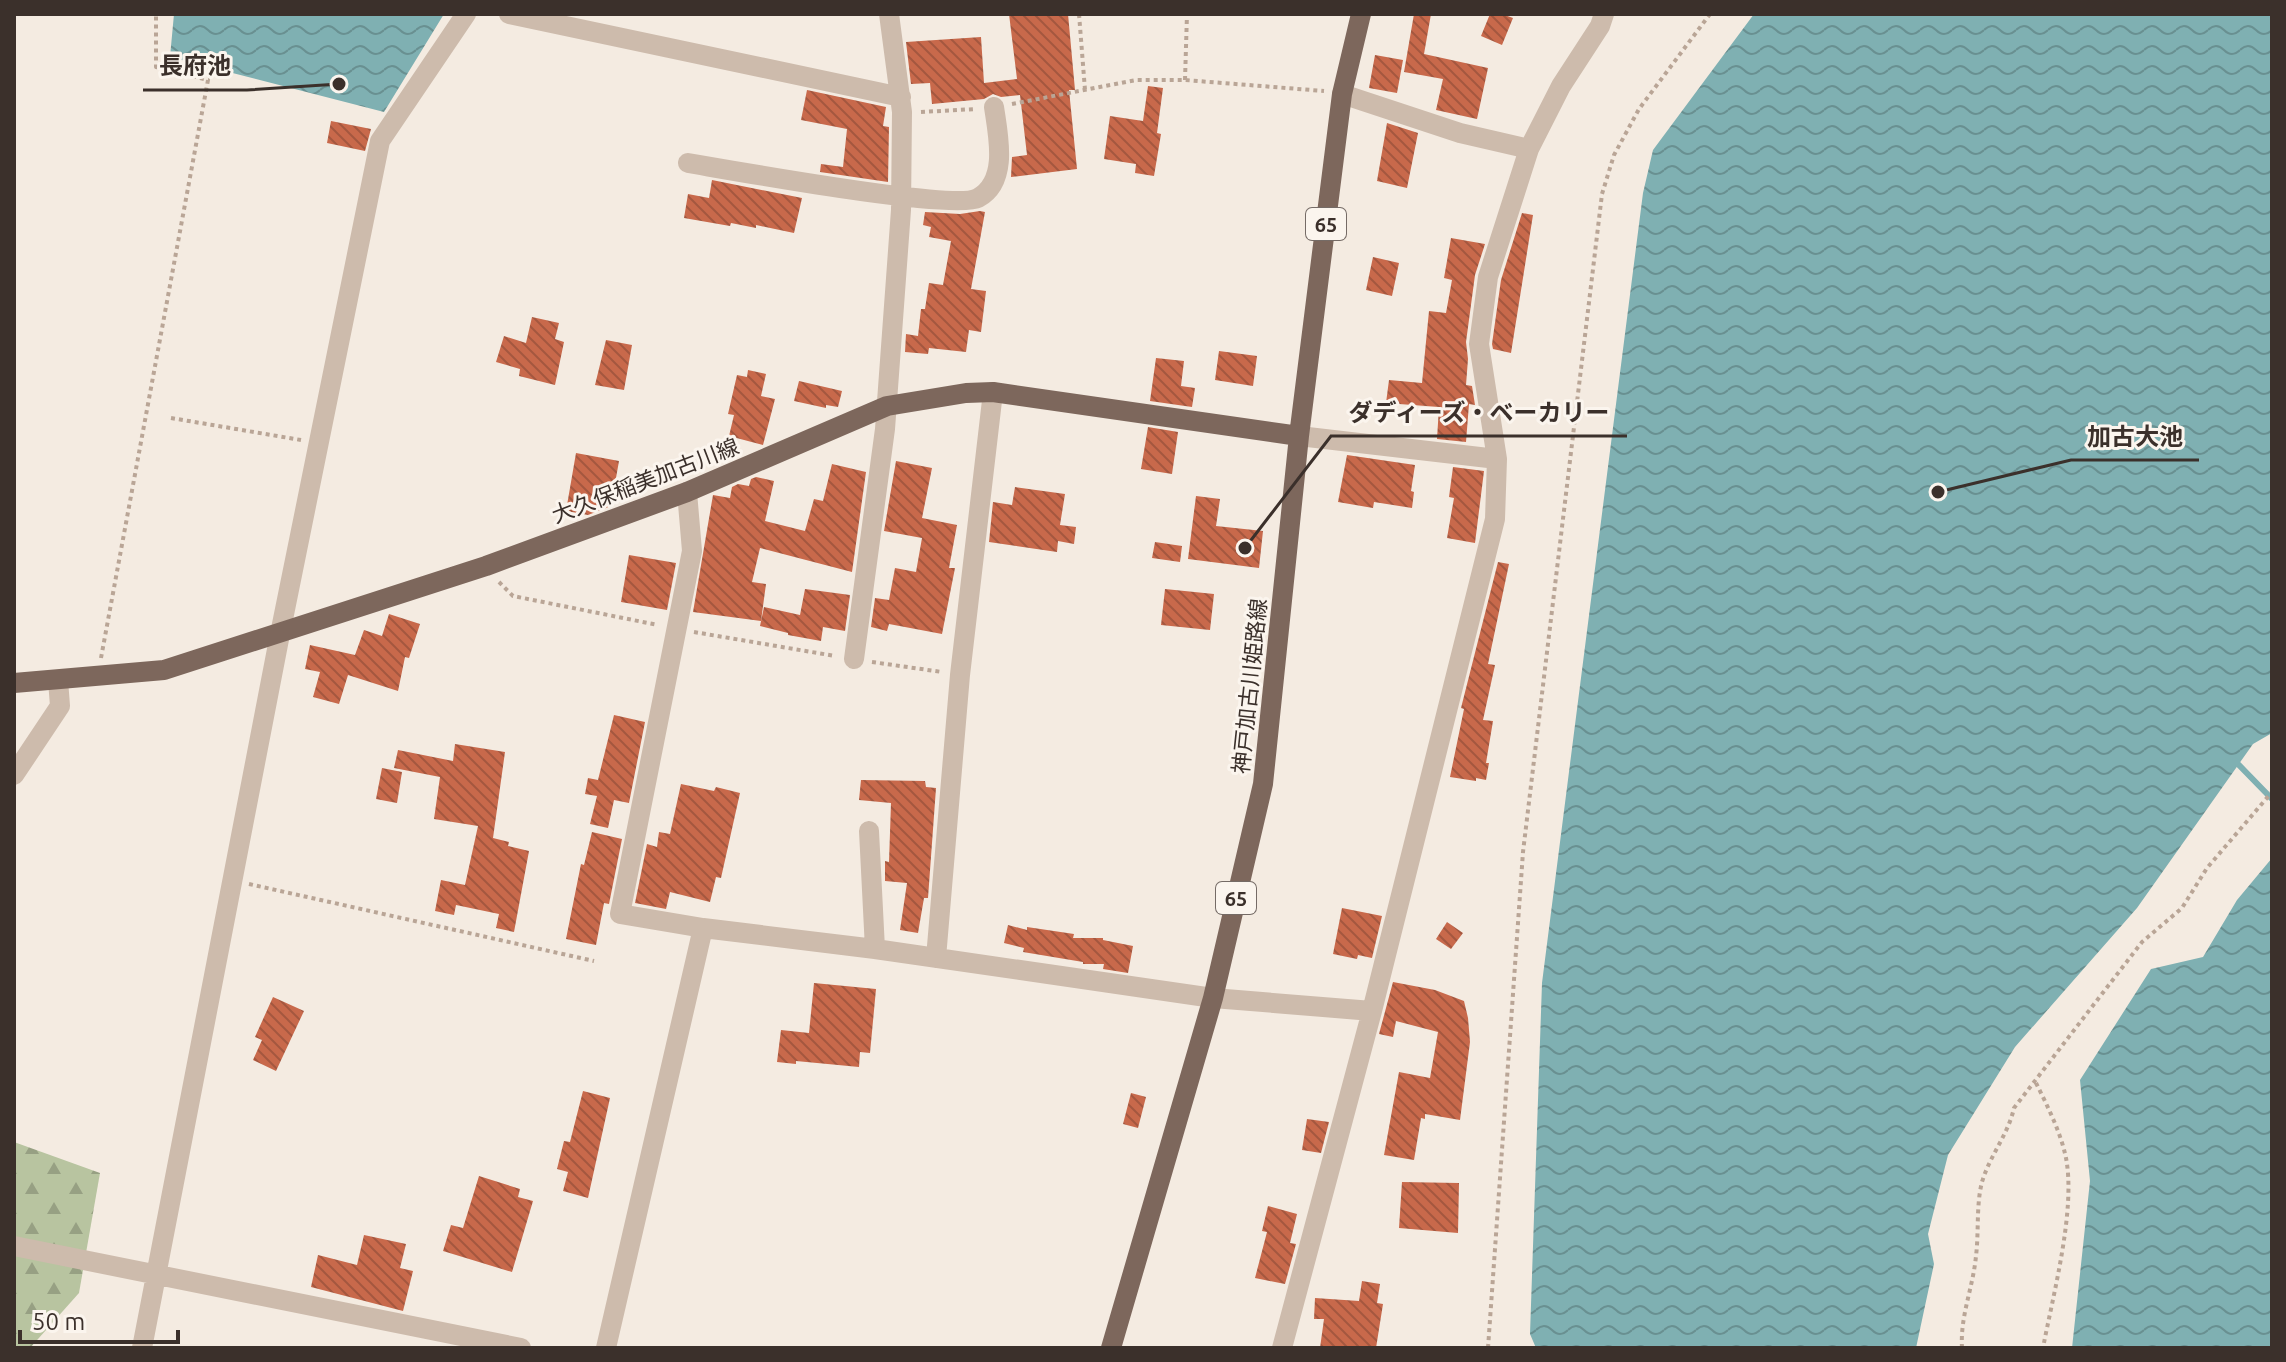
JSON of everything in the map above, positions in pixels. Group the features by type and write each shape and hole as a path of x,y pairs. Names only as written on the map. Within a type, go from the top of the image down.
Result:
{"main road":[{"name":"神戸加古川姫路線","path":"1111,1348 1213,998 1263,784 1299,436 1342,94 1361,14"},
{"name":"大久保稲美加古川線","path":"14,683 164,670 280,634 486,566 687,492 887,406 966,393 993,392 1299,436"}],"street":[{"path":"142,1348 280,634 380,141 466,14"},
{"path":"509,14 902,105"},
{"path":"854,659 887,406 901,195 902,105 889,14"},
{"path":"1282,1348 1372,1011 1495,519 1497,459 1479,344 1488,277 1529,149 1561,86 1600,26 1604,14"},
{"path":"1342,94 1460,133 1529,149"},
{"path":"688,163 901,195 963,201 977,198 995,178 999,148 994,107"},
{"path":"936,958 960,675 993,392"},
{"path":"1299,436 1497,459"},
{"path":"687,492 692,551 620,914 1213,998 1372,1011"},
{"path":"14,775 60,706 58,680"},
{"path":"869,831 875,949"},
{"path":"606,1348 703,928"},
{"path":"14,1246 521,1348"}],"path":[{"path":"97,676 208,80 156,67 156,14"},
{"path":"1079,14 1085,90"},
{"path":"1185,80 1187,14"},
{"path":"1488,1348 1523,852 1602,194 1614,155 1639,109 1710,14"},
{"path":"902,105 994,107 1136,80 1185,80 1314,89 1342,94"},
{"path":"171,418 319,443"},
{"path":"486,566 513,596 677,629 960,675"},
{"path":"1962,1348 1961,1325 1976,1259 1981,1185 1989,1162 2010,1127 2014,1108 2142,942 2182,908 2207,868 2272,792"},
{"path":"232,881 594,961"},
{"path":"2036,1083 2065,1157 2069,1190 2043,1348"}],"green space":[{"path":"14,1142 100,1173 79,1293 30,1348 14,1348"}],"water":[{"path":"174,14 444,14 384,112 170,57"},
{"path":"1754,14 2272,14 2272,733 2253,744 2137,908 2015,1047 1948,1155 1928,1234 1934,1264 1916,1348 1536,1348 1530,1334 1542,983 1643,193 1653,150"},
{"path":"2272,858 2272,1348 2072,1348 2090,1181 2080,1080 2151,969 2203,957 2237,900"}],"building":[{"path":"1009,14 1068,14 1075,90 1069,90 1077,169 1011,177 1012,157 1027,155 1020,95 1001,97 993,94 984,99 932,104 930,83 911,84 906,42 981,37 984,83 1017,79"},
{"path":"1414,14 1431,14 1424,54 1488,68 1477,119 1436,110 1443,79 1404,72"},
{"path":"1490,14 1513,18 1502,45 1481,36"},
{"path":"1375,55 1403,60 1397,93 1369,88"},
{"path":"1148,86 1163,88 1157,133 1161,134 1154,176 1135,173 1136,164 1104,159 1110,116 1143,121"},
{"path":"807,90 886,107 883,126 889,127 888,182 820,172 821,164 843,167 847,129 801,120"},
{"path":"331,121 371,129 365,151 327,143"},
{"path":"1387,123 1418,133 1407,188 1377,181"},
{"path":"712,180 802,198 794,233 756,225 756,228 731,223 730,226 684,218 688,194 709,198"},
{"path":"925,212 960,214 985,212 971,289 986,291 981,332 969,330 966,352 929,348 928,354 905,352 906,334 918,336 921,309 925,309 929,283 943,285 951,241 929,237 931,227 923,225"},
{"path":"1522,213 1533,215 1511,353 1493,349 1492,344 1501,280"},
{"path":"1451,238 1485,244 1475,275 1466,342 1466,385 1472,386 1475,405 1469,404 1466,442 1437,439 1439,407 1386,403 1389,380 1422,383 1429,311 1446,313 1452,280 1444,278"},
{"path":"1373,257 1399,263 1392,296 1366,290"},
{"path":"532,317 559,323 555,339 564,342 555,385 519,376 520,369 496,362 504,336 526,343"},
{"path":"606,340 632,345 624,390 595,385"},
{"path":"1219,351 1257,356 1253,386 1215,380"},
{"path":"1156,358 1184,361 1181,386 1195,388 1192,407 1150,401"},
{"path":"748,370 766,374 761,396 775,399 763,445 729,436 734,415 728,414 737,375 747,377"},
{"path":"799,381 842,391 838,407 826,405 826,408 794,401"},
{"path":"1148,427 1178,432 1172,474 1141,469"},
{"path":"576,453 619,461 611,506 588,515 566,511"},
{"path":"1347,455 1415,465 1412,508 1374,502 1373,508 1338,502"},
{"path":"896,461 932,468 922,518 957,525 949,568 955,568 942,634 889,624 887,631 871,627 875,598 889,600 895,568 916,572 922,538 884,531"},
{"path":"832,464 866,472 852,572 760,548 752,582 766,584 761,621 693,612 713,495 730,498 732,487 738,484 749,486 751,479 756,477 774,481 765,521 805,531 814,499 823,501"},
{"path":"1453,467 1484,471 1475,543 1447,538 1454,498 1449,497"},
{"path":"1015,487 1065,494 1060,525 1076,527 1074,544 1058,541 1057,552 989,542 993,502 1012,505"},
{"path":"1196,496 1220,499 1216,526 1263,531 1259,568 1188,559"},
{"path":"1155,542 1182,546 1180,562 1152,558"},
{"path":"629,555 676,563 667,610 621,602"},
{"path":"1498,562 1509,564 1488,664 1495,665 1483,720 1493,721 1486,780 1450,777 1464,709 1461,708"},
{"path":"805,589 850,595 845,631 823,627 821,641 760,626 764,607 800,615"},
{"path":"1165,589 1214,594 1210,630 1161,625"},
{"path":"389,614 420,624 409,658 405,657 398,691 348,675 339,704 313,697 320,672 305,669 310,645 355,655 364,630 382,636"},
{"path":"614,715 645,722 629,803 614,800 608,828 590,824 597,796 585,794 588,778 598,780"},
{"path":"455,744 505,752 493,838 509,842 508,846 529,851 514,932 496,928 499,914 456,905 454,915 435,911 441,880 465,885 478,826 434,819 440,777 394,768 398,750 453,761"},
{"path":"382,768 402,772 397,803 376,799"},
{"path":"861,780 925,781 926,787 936,788 928,898 924,898 918,933 900,930 907,883 885,881 885,861 889,862 891,803 859,800"},
{"path":"681,784 740,793 721,878 716,877 710,902 670,892 666,909 635,903 647,844 657,847 659,832 670,834"},
{"path":"592,832 622,839 609,904 604,903 596,945 566,939 581,864 584,865"},
{"path":"1342,908 1382,916 1372,958 1358,955 1357,959 1333,954"},
{"path":"1447,922 1463,933 1451,949 1436,939"},
{"path":"1008,925 1074,934 1073,938 1103,938 1133,946 1128,973 1103,969 1104,964 1083,964 1023,952 1024,948 1004,943"},
{"path":"1393,982 1435,990 1464,1001 1468,1018 1470,1042 1460,1120 1425,1114 1425,1119 1421,1118 1414,1160 1384,1155 1399,1072 1430,1078 1438,1032 1396,1021 1393,1037 1379,1034"},
{"path":"814,983 876,989 870,1053 860,1052 859,1067 777,1062 781,1030 809,1033"},
{"path":"273,997 304,1011 276,1071 253,1060 262,1040 255,1037"},
{"path":"583,1091 610,1098 588,1198 563,1191 568,1172 557,1169 564,1141 570,1142"},
{"path":"1131,1093 1146,1097 1138,1128 1123,1124"},
{"path":"1307,1119 1329,1122 1321,1153 1302,1150"},
{"path":"479,1176 520,1189 518,1197 533,1201 512,1272 443,1251 451,1225 463,1228"},
{"path":"1402,1182 1459,1183 1458,1233 1399,1228"},
{"path":"1268,1206 1297,1214 1290,1243 1296,1244 1285,1284 1255,1278 1267,1232 1262,1231"},
{"path":"364,1235 406,1244 400,1268 413,1271 403,1311 311,1287 318,1255 357,1265"},
{"path":"1362,1281 1380,1284 1377,1303 1383,1304 1376,1348 1320,1348 1324,1319 1314,1319 1315,1298 1359,1301"}],"waterway":[{"path":"2235,761 2272,799"}],"place":[{"name":"長府池","path":"339,84"},
{"name":"加古大池","path":"1938,492"},
{"name":"ダディーズ・ベーカリー","path":"1245,548"}]}
